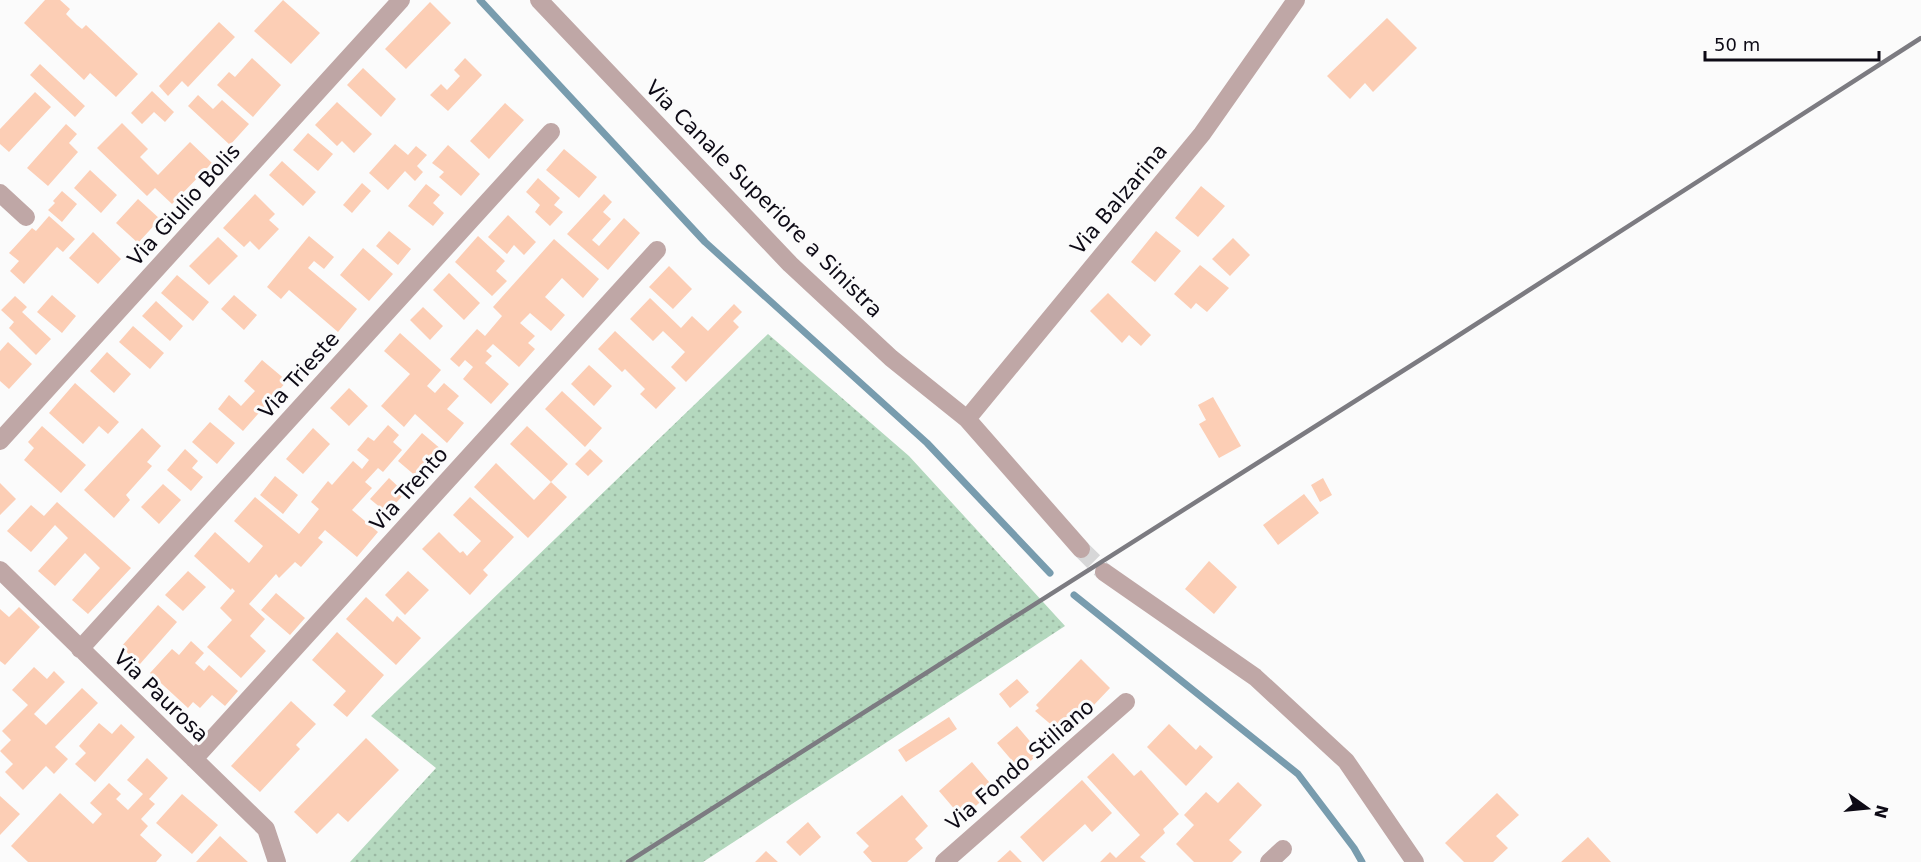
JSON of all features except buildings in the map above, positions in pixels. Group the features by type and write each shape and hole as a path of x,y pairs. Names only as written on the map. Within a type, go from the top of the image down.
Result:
{"street":[{"name":"Via Giulio Bolis","path":"0,441 402,0"},
{"name":"Via Canale Superiore a Sinistra","path":"539,0 790,264 891,358 967,419 1081,549"},
{"name":"Via Balzarina","path":"967,419 1202,134 1296,0"},
{"name":"Via Trieste","path":"80,649 551,132"},
{"path":"0,193 26,217"},
{"name":"Via Trento","path":"194,759 657,250"},
{"name":"Via Paurosa","path":"0,570 266,829 277,862"},
{"path":"1104,572 1255,677 1346,761 1415,862"},
{"name":"Via Fondo Stiliano","path":"944,862 1126,702"},
{"path":"1269,862 1283,849"}],"green space":[{"path":"768,334 909,456 1065,626 703,862 350,862 436,768 371,716"}],"waterway":[{"path":"480,0 705,242 927,443 1050,573"},
{"path":"1074,595 1298,774 1362,862"}],"tunnel":[{"path":"1081,549 1104,572"}],"railway":[{"path":"628,862 1442,346 1921,38"}]}
